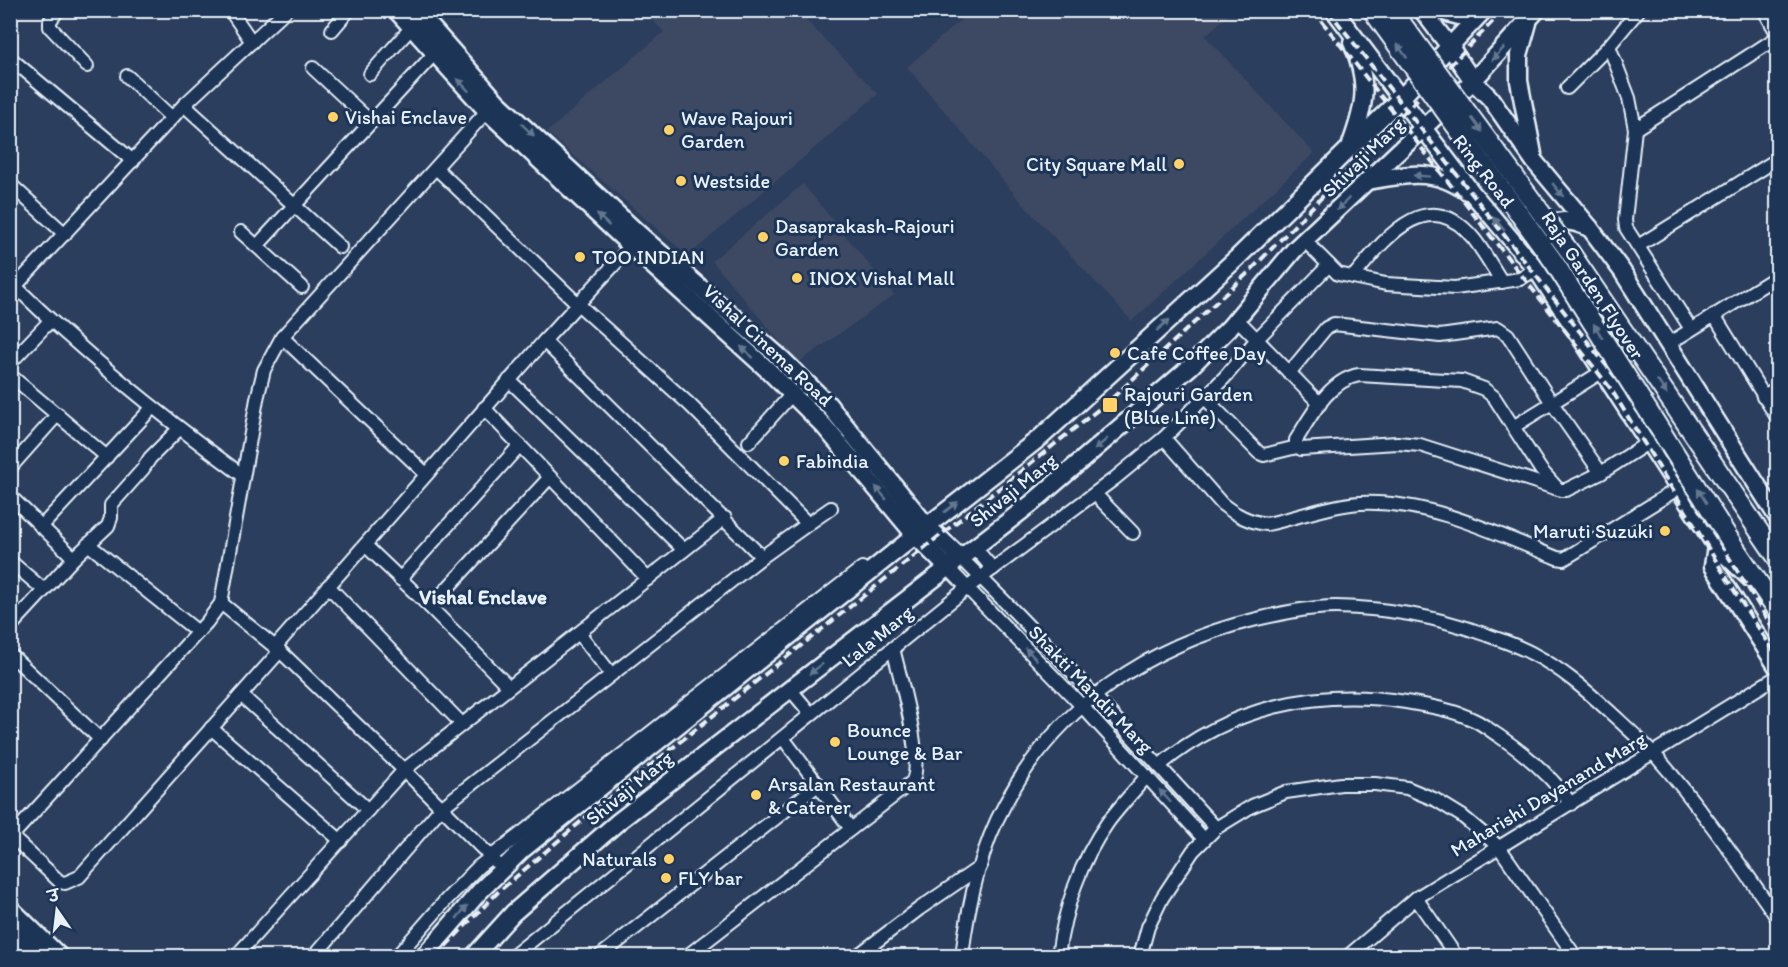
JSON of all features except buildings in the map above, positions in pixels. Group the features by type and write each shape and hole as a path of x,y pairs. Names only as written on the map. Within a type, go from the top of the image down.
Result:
{"main road":[{"name":"Vishal Cinema Road","path":"396,10 411,28 431,43 492,107 636,241 769,371 954,563"},
{"name":"Vishal Cinema Road","path":"416,10 431,43"},
{"name":"Raja Garden Flyover","path":"1372,10 1554,262 1725,545 1778,611"},
{"name":"Raja Garden Flyover","path":"1392,10 1570,252 1778,559"},
{"path":"1422,10 1473,81 1490,98 1534,161 1590,228 1622,272 1778,518"},
{"path":"1437,10 1459,16 1478,10"},
{"name":"Shivaji Marg","path":"424,957 480,891 497,862 522,850 921,530 1041,437 1237,258 1401,98 1484,10"},
{"name":"Ring Road","path":"1338,15 1473,194 1536,269 1679,488 1725,545"},
{"path":"1338,15 1360,63 1365,88 1361,117 1349,148"},
{"path":"1534,15 1519,55 1519,81 1534,161"},
{"name":"Shivaji Marg","path":"474,957 513,913 619,821 1032,503 1190,368 1237,319 1294,250 1473,81 1534,15"},
{"path":"1367,181 1423,175 1446,180 1473,194"},
{"path":"1536,269 1533,243 1539,232 1560,220 1572,220 1590,228"},
{"name":"Vishal Cinema Road","path":"636,241 782,359 827,402 921,530"},
{"path":"769,371 782,359"},
{"path":"1725,545 1713,566 1778,668"},
{"path":"10,908 59,957"},
{"path":"10,930 39,957"}],"street":[{"path":"58,10 50,21 50,27 87,66"},
{"path":"230,10 252,42"},
{"path":"242,475 152,408 13,290 184,105 286,10"},
{"path":"332,30 349,10"},
{"path":"1567,88 1609,46 1639,10"},
{"path":"1635,129 1778,36 1764,10"},
{"path":"370,74 411,28"},
{"path":"257,246 371,122 431,43"},
{"path":"1609,46 1629,98 1635,129 1625,220 1627,231 1691,329"},
{"path":"10,58 133,161"},
{"path":"313,68 371,122"},
{"path":"127,76 172,118"},
{"path":"184,105 340,247"},
{"path":"492,107 282,337 264,370 242,475 221,603 198,632 11,837 60,882 66,883 79,877 241,695 328,586 426,474 636,241"},
{"path":"1638,246 1778,159"},
{"path":"436,168 578,304 690,405 808,524"},
{"path":"10,184 65,234"},
{"path":"1353,277 1395,231 1409,220 1427,214 1443,216 1472,237 1502,282"},
{"path":"241,232 302,287"},
{"path":"1305,241 1338,274 1386,284 1443,288 1520,279 1536,269"},
{"name":"Lala Marg","path":"513,957 967,588 1095,494 1164,438 1329,265"},
{"path":"1668,344 1778,276"},
{"path":"1714,315 1778,419"},
{"path":"1237,319 1320,404"},
{"path":"10,363 50,321"},
{"path":"1289,373 1326,328 1334,324 1440,336 1498,328 1508,335 1601,473"},
{"path":"282,337 426,474"},
{"path":"544,341 762,557"},
{"path":"1513,428 1603,371"},
{"path":"10,375 107,457"},
{"path":"1298,447 1296,440 1320,404 1340,383 1355,376 1462,381 1484,389 1494,397 1541,470 1558,489"},
{"path":"509,380 684,550"},
{"path":"1763,396 1778,387"},
{"path":"749,442 792,394"},
{"path":"1204,397 1258,453 1264,455 1298,447 1301,449 1397,443 1420,444 1566,490 1573,489 1601,473 1648,442"},
{"path":"41,527 152,408"},
{"path":"484,408 648,579"},
{"path":"10,468 58,414"},
{"path":"10,627 87,544 108,526 111,505 150,458 179,429"},
{"path":"1164,438 1222,504 1254,523 1267,524 1358,503 1383,504 1431,511 1564,559 1679,488"},
{"path":"400,579 520,445"},
{"path":"430,607 550,477"},
{"path":"1095,494 1133,533"},
{"path":"10,496 74,558"},
{"path":"314,957 441,808 762,557 831,508"},
{"path":"236,957 404,770 725,518"},
{"path":"87,544 198,632"},
{"path":"364,545 430,607 509,687"},
{"path":"975,548 993,569"},
{"path":"10,561 45,590"},
{"path":"954,563 981,578 1095,696 1216,828"},
{"name":"Shakti Mandir Marg","path":"954,563 967,588 1082,706 1204,839"},
{"path":"328,586 462,724"},
{"path":"221,603 277,649 497,862 453,892 397,957"},
{"path":"962,957 980,867 1004,804 1055,733 1082,706 1135,666 1201,635 1291,611 1335,607 1422,616 1461,626 1532,653 1566,674 1654,753 1695,802 1778,919"},
{"path":"579,633 611,674"},
{"path":"687,957 912,782 917,765 910,718 893,648"},
{"path":"10,654 101,740"},
{"name":"Maharishi Dayanand Marg","path":"1348,957 1416,898 1778,676"},
{"path":"790,689 811,714"},
{"path":"241,695 368,810"},
{"path":"1159,766 1208,731 1249,713 1298,702 1342,697 1387,699 1437,707 1476,721 1523,753 1553,780 1571,804"},
{"path":"211,728 340,841"},
{"path":"783,738 850,829"},
{"path":"1058,957 1067,908 1086,860 1107,824 1147,776"},
{"path":"600,957 819,784"},
{"path":"1140,957 1148,927 1162,898 1193,851 1216,828 1252,806 1286,792 1341,784 1375,784 1407,788 1436,800 1462,816 1499,847 1575,957"},
{"path":"857,957 919,909 980,867"},
{"path":"1416,898 1456,957"}],"shaded area":[{"path":"644,11 797,11 878,94 688,256 547,132 664,32"},
{"path":"971,11 1232,11 1205,36 1314,153 1132,321 1023,204 907,67"},
{"path":"803,184 894,295 798,363 712,261"}],"railway":[{"path":"1313,10 1611,389 1740,600 1778,657"},
{"path":"1328,10 1620,383 1778,636"},
{"path":"436,956 497,893 598,807 1109,401 1249,272 1504,10"}],"place":[{"name":"Vishai Enclave","path":"333,117"},
{"name":"Wave Rajouri Garden","path":"669,130"},
{"name":"City Square Mall","path":"1179,164"},
{"name":"Westside","path":"681,181"},
{"name":"Dasaprakash-Rajouri Garden","path":"763,237"},
{"name":"TOO INDIAN","path":"580,257"},
{"name":"INOX Vishal Mall","path":"797,278"},
{"name":"Cafe Coffee Day","path":"1115,353"},
{"name":"Rajouri Garden (Blue Line)","path":"1110,405"},
{"name":"Fabindia","path":"784,461"},
{"name":"Maruti Suzuki","path":"1665,531"},
{"name":"Bounce Lounge & Bar","path":"835,742"},
{"name":"Arsalan Restaurant & Caterer","path":"756,795"},
{"name":"Naturals","path":"669,859"},
{"name":"FLY bar","path":"666,878"}],"district":[{"name":"Vishal Enclave","path":"483,597"}]}
